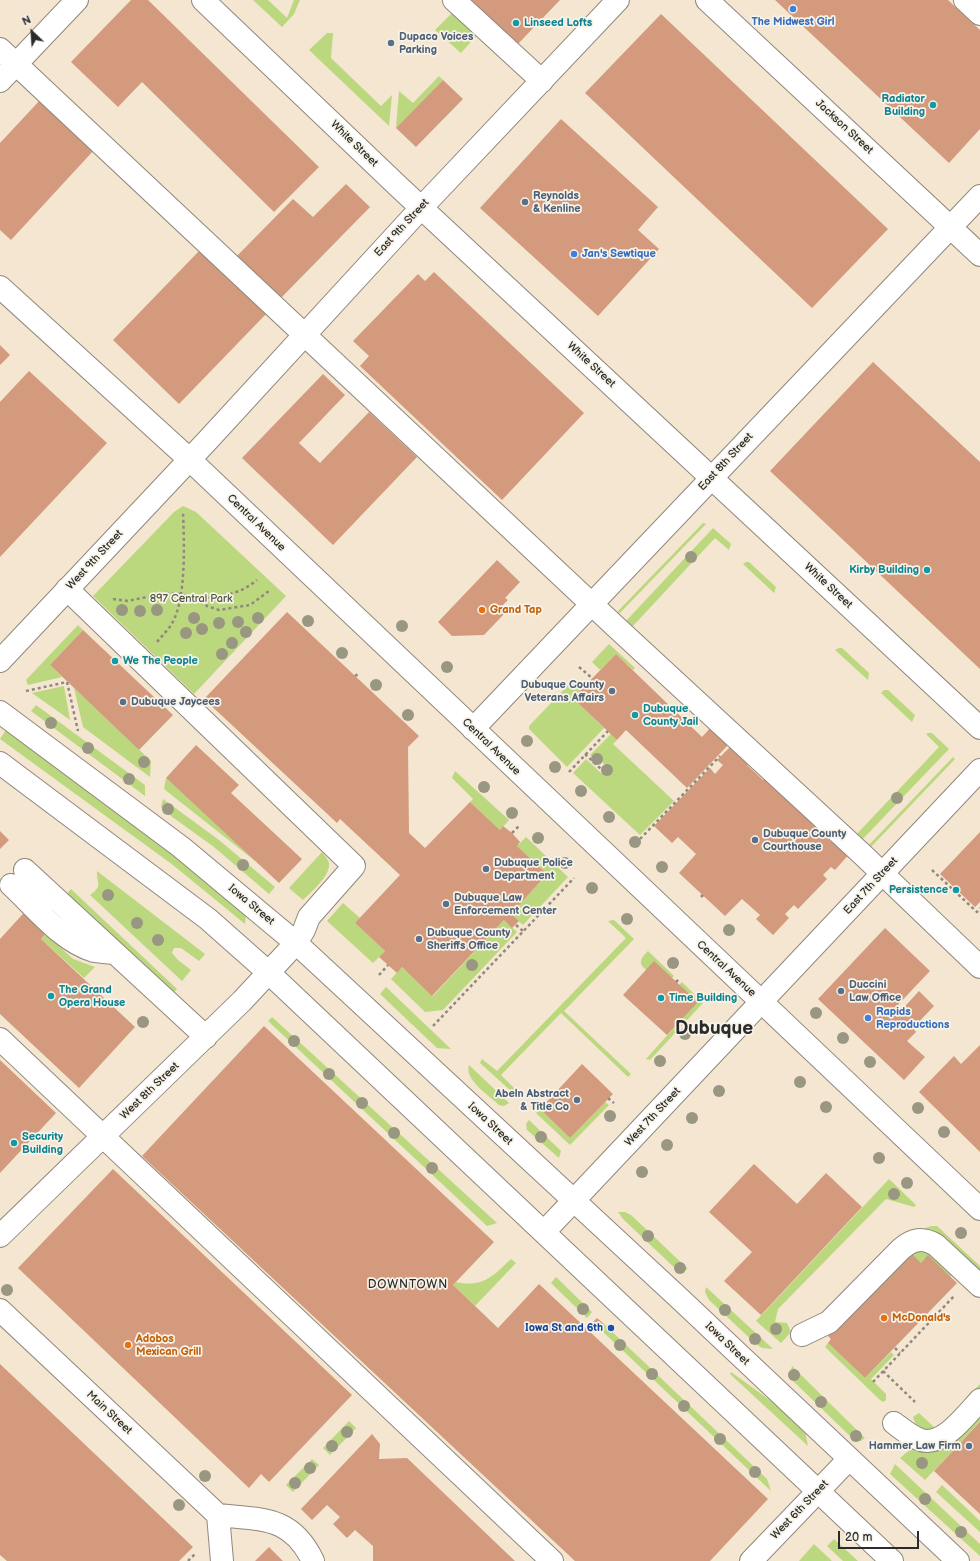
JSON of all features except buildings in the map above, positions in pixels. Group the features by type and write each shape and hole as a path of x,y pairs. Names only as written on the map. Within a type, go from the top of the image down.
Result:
{"street":[{"path":"0,81 77,0"},
{"name":"White Street","path":"203,0 422,207 980,728"},
{"path":"454,0 542,81"},
{"name":"East 9th Street","path":"190,459 422,207 618,0"},
{"name":"Jackson Street","path":"707,0 951,226 980,255"},
{"path":"965,0 980,14"},
{"path":"0,49 592,604 883,874 980,967"},
{"name":"East 8th Street","path":"473,729 980,196"},
{"name":"Central Avenue","path":"0,287 190,459 980,1209"},
{"name":"West 9th Street","path":"0,661 190,459"},
{"path":"67,589 141,660"},
{"name":"West 8th Street","path":"0,1236 206,1037 268,973 296,943 304,930 309,917 354,866 141,660"},
{"name":"Iowa Street","path":"0,712 181,847 296,943 679,1298 958,1561"},
{"path":"0,763 208,919 268,973 544,1232 892,1561"},
{"name":"East 7th Street","path":"761,1002 980,770"},
{"path":"18,878 64,935 78,944 95,951 114,953 206,1037"},
{"name":"West 7th Street","path":"544,1232 761,1002"},
{"path":"0,1039 552,1561"},
{"path":"802,1335 829,1322 901,1249 909,1242 918,1239 928,1240 936,1245 970,1288"},
{"name":"Main Street","path":"0,1310 218,1516"},
{"path":"894,1423 921,1440 932,1440 941,1437 951,1430 980,1400"},
{"name":"West 6th Street","path":"751,1561 849,1459"},
{"path":"222,1561 218,1516 270,1520 282,1525 301,1542 313,1561"}],"path":[{"path":"141,660 172,624 178,608 184,561 184,512"},
{"path":"194,598 223,597 249,587 257,580"},
{"path":"109,596 128,601 165,593 180,594 194,598 207,606 219,610 250,605 269,591"},
{"path":"579,667 592,678"},
{"path":"26,691 67,682 78,731"},
{"path":"569,772 608,731"},
{"path":"640,839 723,752"},
{"path":"585,754 601,769"},
{"path":"512,833 519,826"},
{"path":"932,870 977,912 980,908"},
{"path":"434,1026 574,878"},
{"path":"516,924 523,931"},
{"path":"379,975 388,965"},
{"path":"676,982 680,978"},
{"path":"608,1098 614,1103"},
{"path":"873,1382 900,1353 970,1288"},
{"path":"895,1348 900,1353"},
{"path":"883,1371 915,1402"}],"green space":[{"path":"253,0 268,0 287,18 294,0 300,0 294,14 282,27"},
{"path":"453,12 477,35 461,53 435,30"},
{"path":"327,33 333,33 331,58 381,106 392,95 389,126 309,50"},
{"path":"439,76 443,80 396,128 399,91 413,103"},
{"name":"897 Central Park","path":"183,506 196,512 286,596 194,694 93,596 174,512"},
{"path":"703,523 706,524 619,614 618,611"},
{"path":"713,528 731,544 729,550 715,538 632,627 626,621"},
{"path":"749,562 776,587 774,593 743,564"},
{"path":"78,625 83,630 50,665 62,677 28,685 26,680"},
{"path":"609,644 635,668 633,670 616,654 600,670 592,662"},
{"path":"842,648 869,673 868,680 835,650"},
{"path":"573,680 582,688 574,698 604,728 567,767 529,729 529,726"},
{"path":"64,686 70,720 32,693"},
{"path":"74,688 151,761 150,777 83,727"},
{"path":"884,690 888,690 915,715 912,722 881,693"},
{"path":"36,705 145,785 145,796 31,711"},
{"path":"6,730 181,858 246,914 245,924 173,865 0,739"},
{"path":"932,733 949,749 859,843 853,838 939,747 926,734"},
{"path":"611,734 617,740 613,744 674,801 640,835 573,773 586,759 601,773 607,767 598,758 596,760 590,755"},
{"path":"953,757 955,759 871,847 867,847"},
{"path":"455,771 509,820 500,830 470,802 473,799 452,778"},
{"path":"166,778 264,868 164,789"},
{"path":"163,799 219,840 275,887 269,894 214,847 164,811 161,807"},
{"path":"526,837 568,877 523,925 511,914 547,874 517,846"},
{"path":"322,852 329,862 328,871 319,884 303,900 289,888"},
{"path":"97,871 205,954 199,961 181,948 174,948 172,953 178,960 191,970 182,981 90,895 97,889 98,886"},
{"path":"71,889 177,989 172,995 66,895"},
{"path":"343,903 360,918 355,923 385,951 373,963 327,921"},
{"path":"504,920 517,932 443,1010 425,1012 391,979 402,967 433,996"},
{"path":"614,920 634,939 564,1011 631,1074 628,1077 561,1013 501,1075 515,1089 511,1091 480,1063 482,1059 497,1071 626,938 608,921"},
{"path":"46,934 73,959 95,967 84,978 41,939"},
{"path":"648,951 674,976 672,978 653,973 643,967 641,963 642,957"},
{"path":"682,982 703,1003 650,1060 646,1059 697,1002 679,985"},
{"path":"386,987 451,1049 437,1048 380,994"},
{"path":"272,1017 497,1223 487,1226 268,1021"},
{"path":"469,1065 509,1103 504,1106 499,1105 478,1087 470,1076 468,1071"},
{"path":"605,1102 609,1105 570,1145 536,1113 540,1109 570,1138"},
{"path":"529,1120 561,1151 559,1158 527,1130 526,1124"},
{"path":"889,1179 916,1205 914,1207 886,1199 778,1309 775,1322 787,1323 791,1332 781,1343 756,1321"},
{"path":"618,1212 625,1212 631,1215 688,1269 678,1271 623,1219"},
{"path":"937,1226 980,1266 980,1274 918,1230"},
{"path":"919,1247 956,1271 950,1277 928,1256 921,1263 903,1263 903,1253"},
{"path":"511,1259 516,1263 475,1306 453,1285 456,1282 481,1282 499,1271"},
{"path":"556,1277 592,1312 587,1318 551,1283"},
{"path":"706,1287 773,1349 762,1348 756,1344 709,1300 705,1292"},
{"path":"604,1324 767,1479 771,1491 600,1329"},
{"path":"828,1343 865,1378 891,1352 894,1355 871,1379 886,1394 886,1400 883,1402 880,1400 825,1347"},
{"path":"792,1366 865,1438 861,1441 851,1437 793,1381 790,1375"},
{"path":"731,1372 786,1412 805,1431 808,1446 730,1374"},
{"path":"980,1384 980,1391 936,1432 917,1428 913,1417 919,1413 936,1429"},
{"path":"980,1414 980,1422 925,1480 900,1458 912,1448 926,1449"},
{"path":"349,1421 356,1428 330,1455 323,1448"},
{"path":"312,1459 319,1465 293,1492 286,1485"},
{"path":"895,1464 980,1544 980,1556 890,1474"},
{"path":"942,1485 980,1521 980,1532 936,1492"},
{"path":"834,1539 858,1561 843,1561 827,1546"},
{"path":"814,1544 832,1561 799,1561"}],"place":[{"name":"The Midwest Girl","path":"793,9"},
{"name":"Linseed Lofts","path":"516,23"},
{"name":"Dupaco Voices Parking","path":"391,43"},
{"name":"Radiator Building","path":"933,105"},
{"name":"Reynolds & Kenline","path":"525,202"},
{"name":"Jan's Sewtique","path":"574,254"},
{"name":"Kirby Building","path":"927,570"},
{"name":"Grand Tap","path":"482,610"},
{"name":"We The People","path":"115,661"},
{"name":"Dubuque County Veterans Affairs","path":"612,691"},
{"name":"Dubuque Jaycees","path":"123,702"},
{"name":"Dubuque County Jail","path":"635,715"},
{"name":"Dubuque County Courthouse","path":"755,840"},
{"name":"Dubuque Police Department","path":"486,869"},
{"name":"Persistence","path":"956,890"},
{"name":"Dubuque Law Enforcement Center","path":"446,904"},
{"name":"Dubuque County Sheriffs Office","path":"419,939"},
{"name":"Duccini Law Office","path":"841,991"},
{"name":"The Grand Opera House","path":"51,996"},
{"name":"Time Building","path":"661,998"},
{"name":"Rapids Reproductions","path":"868,1018"},
{"name":"Abeln Abstract & Title Co","path":"577,1100"},
{"name":"Security Building","path":"14,1143"},
{"name":"McDonald's","path":"884,1318"},
{"name":"Iowa St and 6th","path":"611,1328"},
{"name":"Adobos Mexican Grill","path":"128,1345"},
{"name":"Hammer Law Firm","path":"969,1446"}],"district":[{"name":"Dubuque","path":"714,1029"},
{"name":"DOWNTOWN","path":"408,1285"}]}
